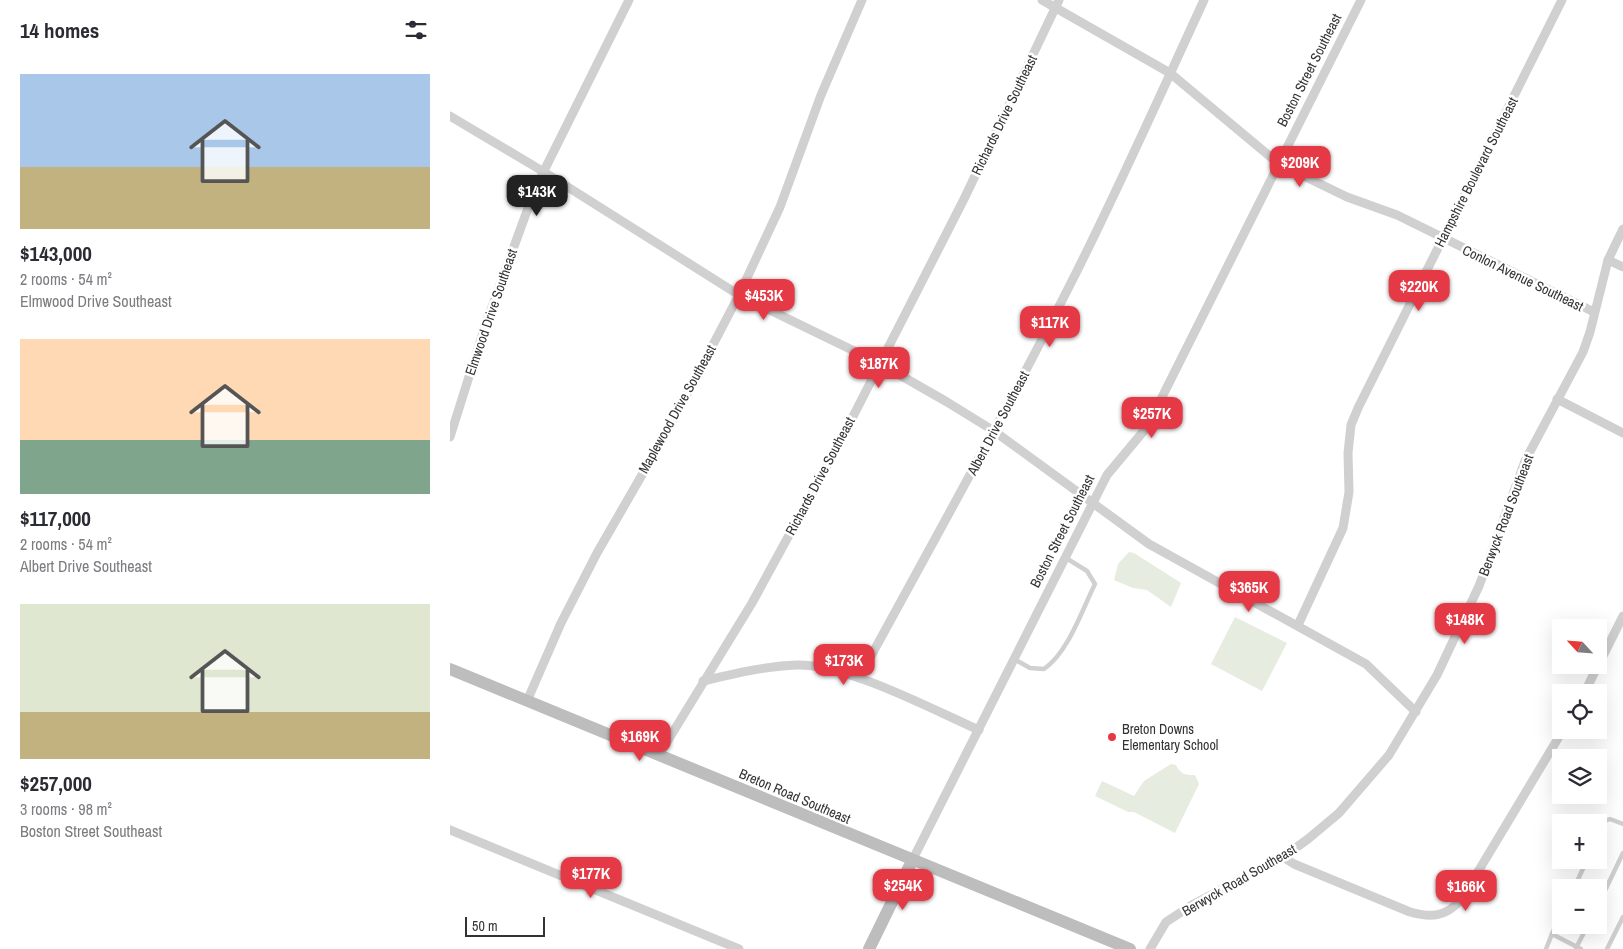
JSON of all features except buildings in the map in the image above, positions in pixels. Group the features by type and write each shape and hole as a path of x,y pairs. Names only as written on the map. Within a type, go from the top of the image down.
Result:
{"main road":[{"name":"Breton Road Southeast","path":"450,669 912,861 1130,949"},
{"name":"Boston Street Southeast","path":"869,949 912,861"}],"street":[{"name":"Elmwood Drive Southeast","path":"450,437 485,326 535,189 629,0"},
{"name":"Maplewood Drive Southeast","path":"527,701 561,623 597,553 673,421 739,295 780,207 821,95 862,0"},
{"name":"Conlon Avenue Southeast","path":"1042,0 1057,3 1170,73 1278,164 1347,196 1397,215 1442,239 1594,312"},
{"name":"Albert Drive Southeast","path":"859,678 994,431 1126,171 1204,0"},
{"name":"Boston Street Southeast","path":"912,861 1107,475 1147,427 1361,0"},
{"name":"Hampshire Boulevard Southeast","path":"1298,625 1343,528 1350,492 1348,453 1350,434 1358,408 1562,0"},
{"name":"Richards Drive Southeast","path":"659,755 702,681 752,602 841,440 968,191 1057,3"},
{"path":"450,116 544,172 739,295 879,363 994,431 1149,544 1366,664 1416,712"},
{"name":"Berwyck Road Southeast","path":"1150,949 1166,922 1192,905 1282,857 1308,839 1339,813 1366,784 1389,755 1437,675 1479,586 1525,461 1583,352 1608,260 1623,229"},
{"path":"1608,260 1623,267"},
{"path":"1557,398 1623,433"},
{"path":"1608,647 1623,616"},
{"path":"702,681 798,665 859,678 979,730"},
{"path":"1282,857 1294,864 1425,917 1438,916 1451,911 1461,900 1559,739"},
{"path":"450,830 739,949"}],"lane":[{"path":"1014,659 1030,668 1044,670 1056,661 1074,626 1095,584 1087,571 1065,557"},
{"path":"1607,820 1610,819 1623,824"},
{"path":"1607,886 1623,853"},
{"path":"1607,949 1623,917"},
{"path":"1546,949 1552,934 1578,948 1584,934"}],"shaded area":[{"path":"1129,552 1134,553 1181,583 1171,607 1147,590 1133,588 1114,580 1118,564"},
{"path":"1235,617 1287,643 1262,691 1211,664"},
{"path":"1171,764 1176,765 1183,773 1195,775 1199,784 1175,833 1134,812 1128,812 1095,796 1102,781 1134,796 1144,781"}],"place":[{"name":"Breton Downs Elementary School","path":"1112,737"}]}
